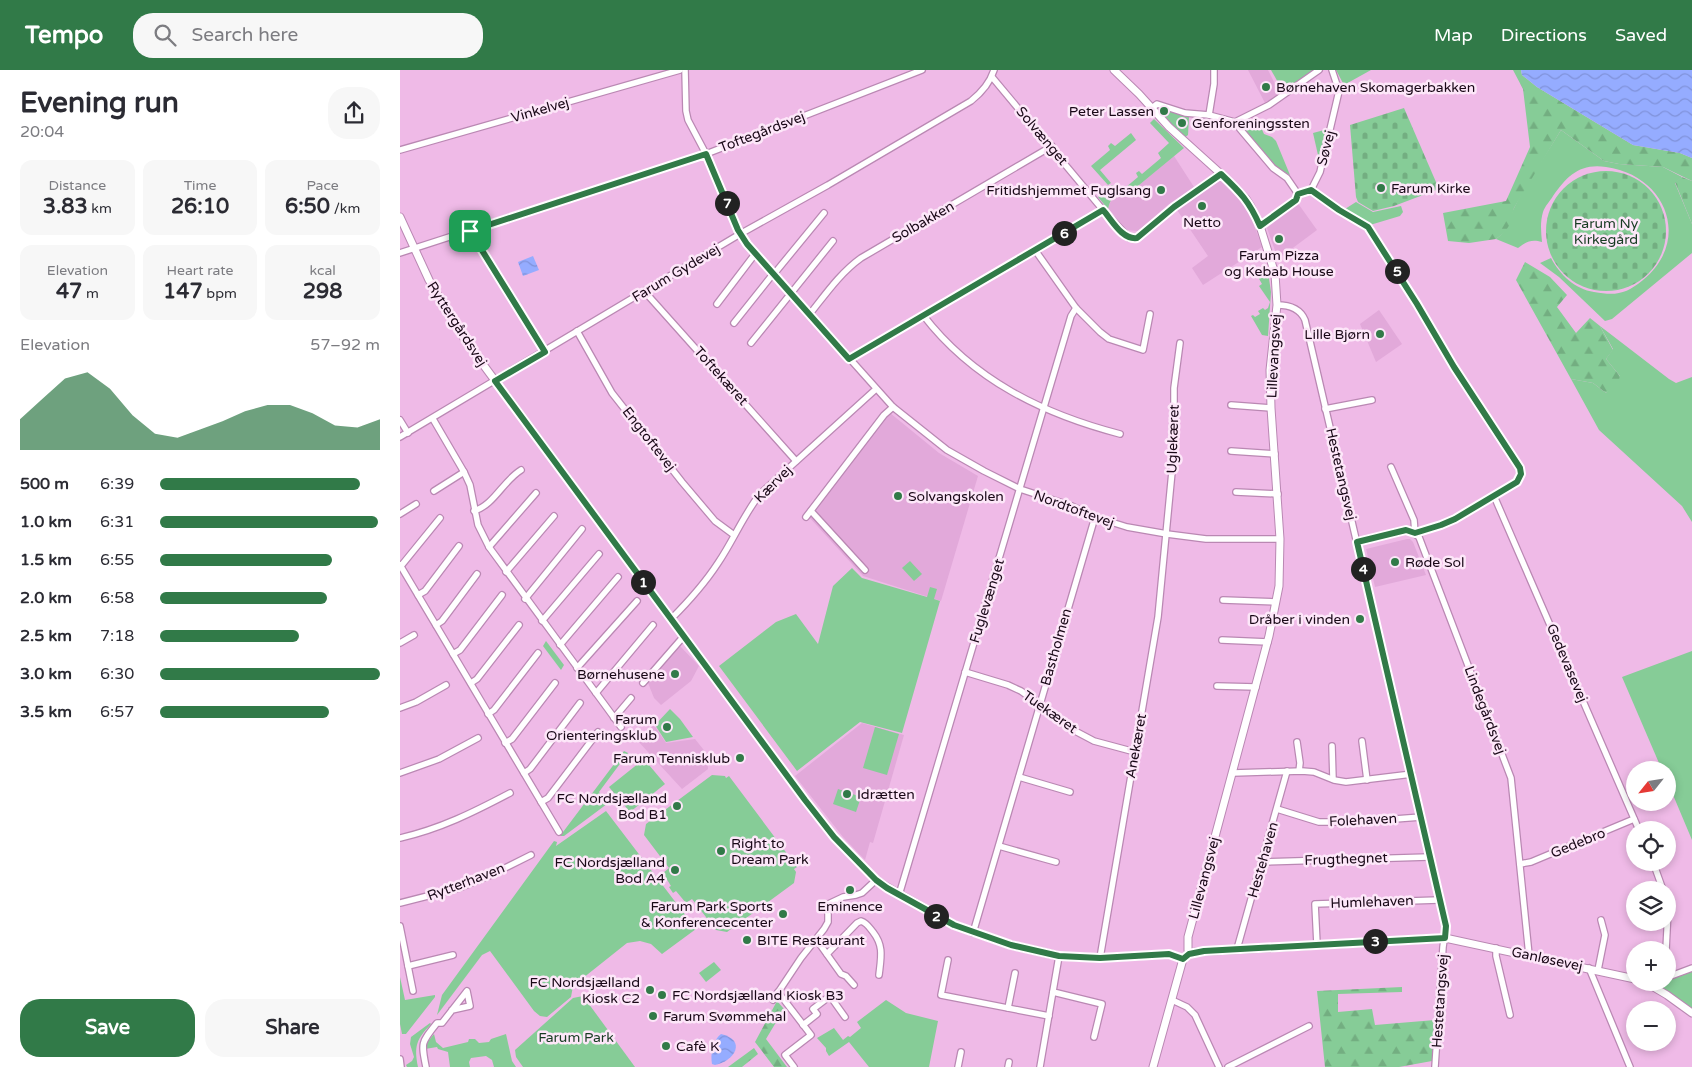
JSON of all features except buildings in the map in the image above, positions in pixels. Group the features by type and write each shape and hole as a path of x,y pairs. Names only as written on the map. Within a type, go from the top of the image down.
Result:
{"street":[{"name":"Vinkelvej","path":"400,150 680,70"},
{"name":"Nordtoftevej","path":"685,70 688,120 706,154 740,234 754,254 893,407 947,450 1020,489 1127,527 1206,539 1280,539"},
{"name":"Toftegårdsvej","path":"400,253 706,154 922,70"},
{"name":"Lillevangsvej","path":"1114,70 1169,128 1246,199 1252,207 1260,226 1276,274 1277,305 1270,370 1280,539 1279,586 1268,642 1188,937 1188,950 1153,1067"},
{"path":"1209,115 1214,84 1214,70"},
{"path":"1152,108 1157,104 1186,113 1209,115 1235,122 1269,105 1319,70"},
{"name":"Søvej","path":"1311,190 1320,172 1339,91 1332,71"},
{"name":"Solvænget","path":"993,73 1103,210 1124,234 1132,239 1137,238 1174,207 1221,174"},
{"name":"Farum Gydevej","path":"400,438 740,234 971,101 985,88 993,73"},
{"path":"1240,129 1273,168 1287,178 1298,194"},
{"name":"Solbakken","path":"809,315 840,276 856,262 1052,146"},
{"path":"1298,194 1311,190 1339,210 1368,227 1454,367 1520,468 1521,474 1517,482 1455,519 1415,533 1406,530 1357,542"},
{"path":"1260,226 1296,200 1298,194"},
{"path":"849,359 1103,210"},
{"path":"734,324 824,213"},
{"name":"Ryttergårdsvej","path":"400,217 414,250 441,303 465,340 832,834 876,880 937,916 973,933 1019,948 1059,956 1100,958 1169,954 1186,957"},
{"path":"470,231 545,352"},
{"path":"751,343 833,241"},
{"path":"1035,250 1076,308 1109,339 1143,350 1150,314"},
{"path":"718,304 754,254"},
{"name":"Toftekæret","path":"645,292 796,460"},
{"name":"Hestetangsvej","path":"1277,305 1294,308 1303,314 1306,320 1325,409 1412,774 1446,926 1435,1067"},
{"name":"Fuglevænget","path":"899,894 1071,316 1076,308"},
{"path":"923,316 960,355 1012,392 1044,409 1120,434"},
{"name":"Engtoftevej","path":"577,331 612,392 715,521 734,535"},
{"name":"Uglekæret","path":"1167,534 1174,451 1174,388 1180,343"},
{"name":"Kærvej","path":"671,619 718,564 749,508 760,494 876,389"},
{"name":"Hestetangsvej","path":"1325,409 1372,400"},
{"name":"Lillevangsvej","path":"1231,405 1271,408"},
{"path":"806,517 884,415 893,407"},
{"path":"433,419 470,485 474,511 482,536 488,547 621,727"},
{"path":"400,420 408,433"},
{"path":"1231,451 1275,454"},
{"name":"Lindegårdsvej","path":"1391,466 1414,520 1415,533 1419,537 1511,778 1529,955"},
{"path":"474,511 484,508 512,475 521,470"},
{"path":"434,491 464,472"},
{"path":"1236,492 1278,494"},
{"path":"488,547 536,493"},
{"name":"Gedevasevej","path":"1494,496 1634,819"},
{"path":"400,514 416,504"},
{"path":"810,511 864,570"},
{"path":"506,572 554,516"},
{"name":"Bastholmen","path":"973,933 1095,517"},
{"path":"440,518 400,566 559,832"},
{"path":"526,599 582,530"},
{"name":"Anekæret","path":"1100,958 1158,617 1167,534"},
{"path":"418,596 425,591 459,546"},
{"path":"542,621 599,554"},
{"path":"436,625 442,620 477,574"},
{"path":"560,644 618,577"},
{"path":"453,654 460,650 502,595"},
{"path":"1223,600 1276,602"},
{"path":"577,668 637,601"},
{"path":"470,684 477,679 519,625"},
{"path":"596,693 653,625"},
{"path":"400,643 414,635"},
{"path":"643,683 684,636"},
{"path":"1222,640 1268,642"},
{"path":"488,714 494,710 538,653"},
{"name":"Tuekæret","path":"965,672 1008,685 1021,691 1077,732 1094,741 1135,752"},
{"path":"505,743 512,739 555,683"},
{"path":"400,708 416,702 446,685"},
{"path":"1218,686 1256,687"},
{"path":"614,718 631,698"},
{"path":"524,773 530,769 580,703"},
{"path":"541,802 548,798 598,732"},
{"path":"400,773 439,759 478,738"},
{"path":"1362,741 1367,780"},
{"path":"1297,742 1300,763 1299,771"},
{"path":"1332,746 1333,779"},
{"name":"Hestehaven","path":"1238,949 1287,771"},
{"path":"1233,773 1314,772 1346,782 1412,774"},
{"path":"1019,777 1070,792"},
{"path":"400,838 443,826 510,793"},
{"name":"Folehaven","path":"1277,809 1319,822 1356,822 1421,816"},
{"name":"Gedebro","path":"1520,864 1531,862 1634,819"},
{"path":"999,846 1056,862"},
{"name":"Rytterhaven","path":"400,903 459,888 491,875 531,855"},
{"name":"Frugthegnet","path":"1262,862 1430,857"},
{"path":"773,1000 828,922 826,905 843,897 862,893 876,880"},
{"name":"Humlehaven","path":"1317,944 1315,904 1439,900"},
{"name":"Ganløsevej","path":"1598,970 1605,935 1601,920"},
{"path":"827,954 857,923 861,921 866,923 880,942 879,975"},
{"path":"400,926 413,991"},
{"name":"Ganløsevej","path":"1186,957 1204,951 1445,938 1626,977"},
{"path":"816,939 841,974 846,976 854,985"},
{"name":"Ganløsevej","path":"1496,948 1496,956 1510,1015"},
{"path":"408,966 453,955"},
{"path":"1040,1067 1059,956"},
{"path":"948,960 941,995 1049,1016"},
{"path":"1589,968 1630,1067"},
{"path":"1676,974 1692,968"},
{"path":"1008,1008 1015,973"},
{"path":"1660,991 1692,1013"},
{"path":"778,992 811,1035 785,1055 794,1067"},
{"path":"1053,992 1102,1004 1094,1037"},
{"path":"803,1025 817,1014 813,1009 830,996 845,1017"},
{"path":"1172,1000 1187,1007 1195,1015 1220,1067"},
{"path":"426,1067 422,1048 423,1041 437,1023 442,1024 452,1010"},
{"path":"1228,1067 1309,1026"},
{"path":"958,1067 961,1052"},
{"path":"400,1059 401,1067"}],"shaded area":[{"name":"Børnehaven Skomagerbakken","path":"1248,70 1268,70 1280,94 1265,103"},
{"name":"Fritidshjemmet Fuglsang","path":"1174,156 1194,187 1169,204 1138,231 1126,230 1108,208 1112,198 1119,194 1127,195"},
{"path":"1222,179 1240,196 1249,211 1262,247 1203,285 1192,268 1208,256 1177,210"},
{"path":"1297,202 1317,230 1278,259 1267,228"},
{"name":"Lille Bjørn","path":"1379,310 1402,344 1376,362 1360,324"},
{"name":"Solvangskolen","path":"890,413 939,453 978,476 941,601 863,576 808,516 884,418"},
{"name":"Røde Sol","path":"1407,539 1413,542 1426,575 1375,587 1366,549"},
{"name":"Børnehusene","path":"680,646 699,666 691,681 661,705 654,698 648,683"},
{"name":"Idrætten","path":"862,723 904,735 873,843 870,842 865,860 843,837 795,776"},
{"path":"654,725 666,743 695,739 707,754 708,769 682,789 637,740"}],"green space":[{"path":"1271,70 1314,70 1283,91"},
{"path":"1336,70 1371,70 1344,85"},
{"path":"1513,70 1521,70 1522,75 1537,87 1633,145 1680,153 1692,158 1692,181 1663,167 1604,161 1561,130 1514,208 1510,224 1505,232 1496,239 1469,243 1448,241 1443,213 1506,201 1530,147 1523,89"},
{"path":"1162,108 1189,117 1188,135 1184,138 1162,116"},
{"path":"1404,108 1439,189 1394,206 1373,211 1358,202 1356,197 1350,125"},
{"path":"1154,119 1184,148 1127,195 1114,197 1108,209 1098,197 1112,185 1119,193 1138,177 1136,173 1139,171 1142,174 1161,158 1158,153 1169,143 1150,123"},
{"path":"1241,123 1244,127 1259,123 1264,134 1276,141 1290,175 1277,169 1239,125"},
{"path":"1328,129 1320,155 1318,155 1313,133"},
{"path":"1561,130 1604,161 1663,167 1682,177 1675,183 1692,224 1692,253 1612,319 1605,321 1559,277 1540,263 1551,258 1559,270 1574,284 1594,292 1620,293 1643,280 1658,264 1666,247 1669,229 1665,212 1657,196 1644,182 1627,173 1606,167 1597,166 1581,169 1564,182 1545,208 1541,223 1542,242 1529,242 1518,248 1496,239 1505,231 1520,196"},
{"path":"1131,133 1136,140 1100,170 1111,183 1108,185 1091,166 1110,150 1108,146 1111,143 1115,146"},
{"name":"Farum Ny Kirkegård","path":"1606,171 1629,176 1639,181 1648,189 1656,198 1661,208 1666,231 1661,254 1656,264 1648,273 1639,281 1629,286 1606,291 1583,286 1573,281 1564,273 1556,264 1551,254 1546,231 1551,208 1556,198 1564,189 1573,181 1583,176"},
{"path":"1682,177 1692,181 1692,224 1675,182"},
{"path":"1356,202 1373,212 1401,206 1403,212 1400,216 1370,225 1345,210"},
{"path":"1525,262 1550,277 1567,295 1557,307 1576,333 1590,318 1600,326 1613,350 1606,359 1620,376 1618,383 1606,393 1593,383 1571,379 1516,280"},
{"path":"1268,272 1271,292 1268,336 1262,335 1251,316 1255,317 1260,314 1258,311 1268,308 1270,302 1259,286 1262,284 1258,277"},
{"path":"1600,326 1676,383 1692,377 1692,522 1682,506 1599,430 1571,379 1593,383 1606,393 1620,376 1606,359 1613,349"},
{"path":"910,561 922,574 914,581 902,568"},
{"path":"852,568 862,578 927,597 930,587 937,589 934,599 940,601 902,733 860,722 797,771 719,666 776,622 796,614 818,644 833,586"},
{"path":"546,641 564,665 561,670 543,646"},
{"path":"1692,651 1692,840 1676,802 1676,761 1658,761 1622,677"},
{"path":"670,709 693,737 666,742 655,725"},
{"path":"875,727 899,734 887,775 863,768"},
{"path":"624,751 628,753 599,792 607,804 564,836 560,836"},
{"path":"644,759 665,784 630,812 609,787"},
{"name":"Right to Dream Park","path":"712,775 725,776 726,778 729,776 797,867 794,869 796,872 794,883 727,932 716,930 692,899 686,903 676,891 673,893 663,873 669,868 644,835 646,824"},
{"path":"838,789 861,797 856,812 833,804"},
{"path":"606,811 696,929 662,954 651,944 640,941 627,943 573,986 571,997 547,1017 540,1016 534,1011 490,951 482,955 437,1015 442,995 554,841 557,842 556,846"},
{"path":"714,962 721,970 706,982 699,973"},
{"path":"1692,970 1692,1009 1665,991 1676,991 1676,977"},
{"path":"400,977 405,1000 435,995 406,1034 402,1034 400,1024"},
{"path":"1402,987 1402,992 1338,994 1338,1012 1372,1009 1375,1025 1435,1020 1432,1061 1399,1067 1325,1067 1317,991"},
{"name":"Farum Park","path":"583,996 635,1067 523,1067 516,1057 515,1050 573,998"},
{"path":"886,1000 906,1013 938,1021 929,1067 869,1067 849,1042 829,1056 826,1048 817,1038 834,1028 843,1040 848,1036 850,1037 861,1028 857,1022"},
{"path":"777,1001 784,1009 766,1039 787,1067 774,1067 755,1042"},
{"path":"430,1023 417,1044 418,1067 407,1067 406,1065 414,1057 410,1044 411,1037"},
{"path":"434,1034 436,1042 443,1048 468,1042 469,1039 475,1039 479,1043 489,1042 491,1039 506,1034 512,1061 516,1067 494,1067 492,1060 486,1056 471,1058 469,1062 470,1067 450,1067 448,1052 437,1047 425,1049 425,1045"},
{"path":"754,1048 758,1054 742,1067 728,1067"}],"water":[{"path":"1521,70 1692,70 1692,158 1680,153 1633,145 1537,87 1522,75"},
{"path":"533,256 539,270 523,276 518,262"},
{"path":"721,1034 729,1037 736,1045 733,1055 722,1063 715,1065 712,1064 711,1060 712,1052 714,1043"}],"place":[{"name":"Børnehaven Skomagerbakken","path":"1266,87"},
{"name":"Peter Lassen","path":"1164,111"},
{"name":"Genforeningssten","path":"1182,123"},
{"name":"Farum Kirke","path":"1381,188"},
{"name":"Fritidshjemmet Fuglsang","path":"1161,190"},
{"name":"Netto","path":"1202,206"},
{"name":"Farum Pizza og Kebab House","path":"1279,239"},
{"name":"Lille Bjørn","path":"1380,334"},
{"name":"Solvangskolen","path":"898,496"},
{"name":"Røde Sol","path":"1395,562"},
{"name":"Dråber i vinden","path":"1360,619"},
{"name":"Børnehusene","path":"675,674"},
{"name":"Farum Orienteringsklub","path":"667,727"},
{"name":"Farum Tennisklub","path":"740,758"},
{"name":"Idrætten","path":"847,794"},
{"name":"FC Nordsjælland Bod B1","path":"677,806"},
{"name":"Right to Dream Park","path":"721,851"},
{"name":"FC Nordsjælland Bod A4","path":"675,870"},
{"name":"Eminence","path":"850,890"},
{"name":"Farum Park Sports & Konferencecenter","path":"783,914"},
{"name":"BITE Restaurant","path":"747,940"},
{"name":"FC Nordsjælland Kiosk C2","path":"650,990"},
{"name":"FC Nordsjælland Kiosk B3","path":"662,995"},
{"name":"Farum Svømmehal","path":"653,1016"},
{"name":"Cafè K","path":"666,1046"}],"route":[{"path":"706,154 740,234 754,254 849,359 1103,210 1124,234 1132,239 1137,238 1174,207 1221,174 1243,195 1252,207 1260,226 1296,200 1298,194 1311,190 1339,210 1368,227 1454,367 1520,468 1521,474 1517,482 1455,519 1441,525 1415,533 1406,530 1357,542 1446,926 1445,938 1433,937 1204,951 1189,954 1183,959 1169,954 1100,958 1059,956 1019,948 973,933 954,925 887,888 876,880 834,837 805,800 495,381 545,352 470,231 706,154"}]}
